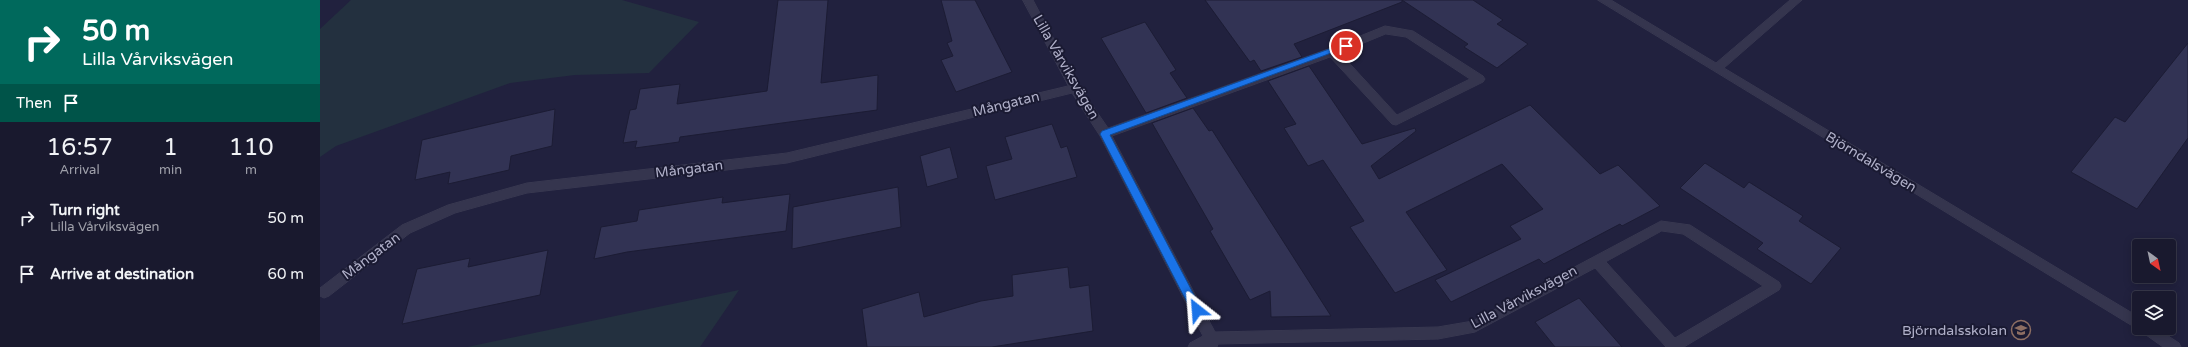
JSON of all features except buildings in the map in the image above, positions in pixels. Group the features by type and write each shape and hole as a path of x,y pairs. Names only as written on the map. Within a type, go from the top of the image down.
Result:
{"street":[{"name":"Lilla Vårviksvägen","path":"1028,0 1075,88 1105,134 1211,342"},
{"name":"Björndalsvägen","path":"1604,0 2132,320"},
{"path":"1717,68 1797,0"},
{"name":"Lilla Vårviksvägen","path":"1105,134 1332,52 1385,30 1409,34 1479,78 1396,121 1332,52"},
{"name":"Mångatan","path":"324,292 406,229 452,209 527,188 786,158 1075,88"},
{"name":"Lilla Vårviksvägen","path":"1195,347 1211,342 1438,333 1475,326 1596,260 1661,226 1686,229 1774,286 1674,346 1596,260"},
{"path":"2155,335 2174,347"}],"shaded area":[{"path":"351,0 622,0 699,22 649,73 575,75 510,83 336,146 320,157 320,29"},
{"path":"739,290 700,347 467,347"}],"place":[{"name":"Björndalsskolan","path":"2021,330"}],"route":[{"path":"1197,310 1105,134 1346,46"}]}
